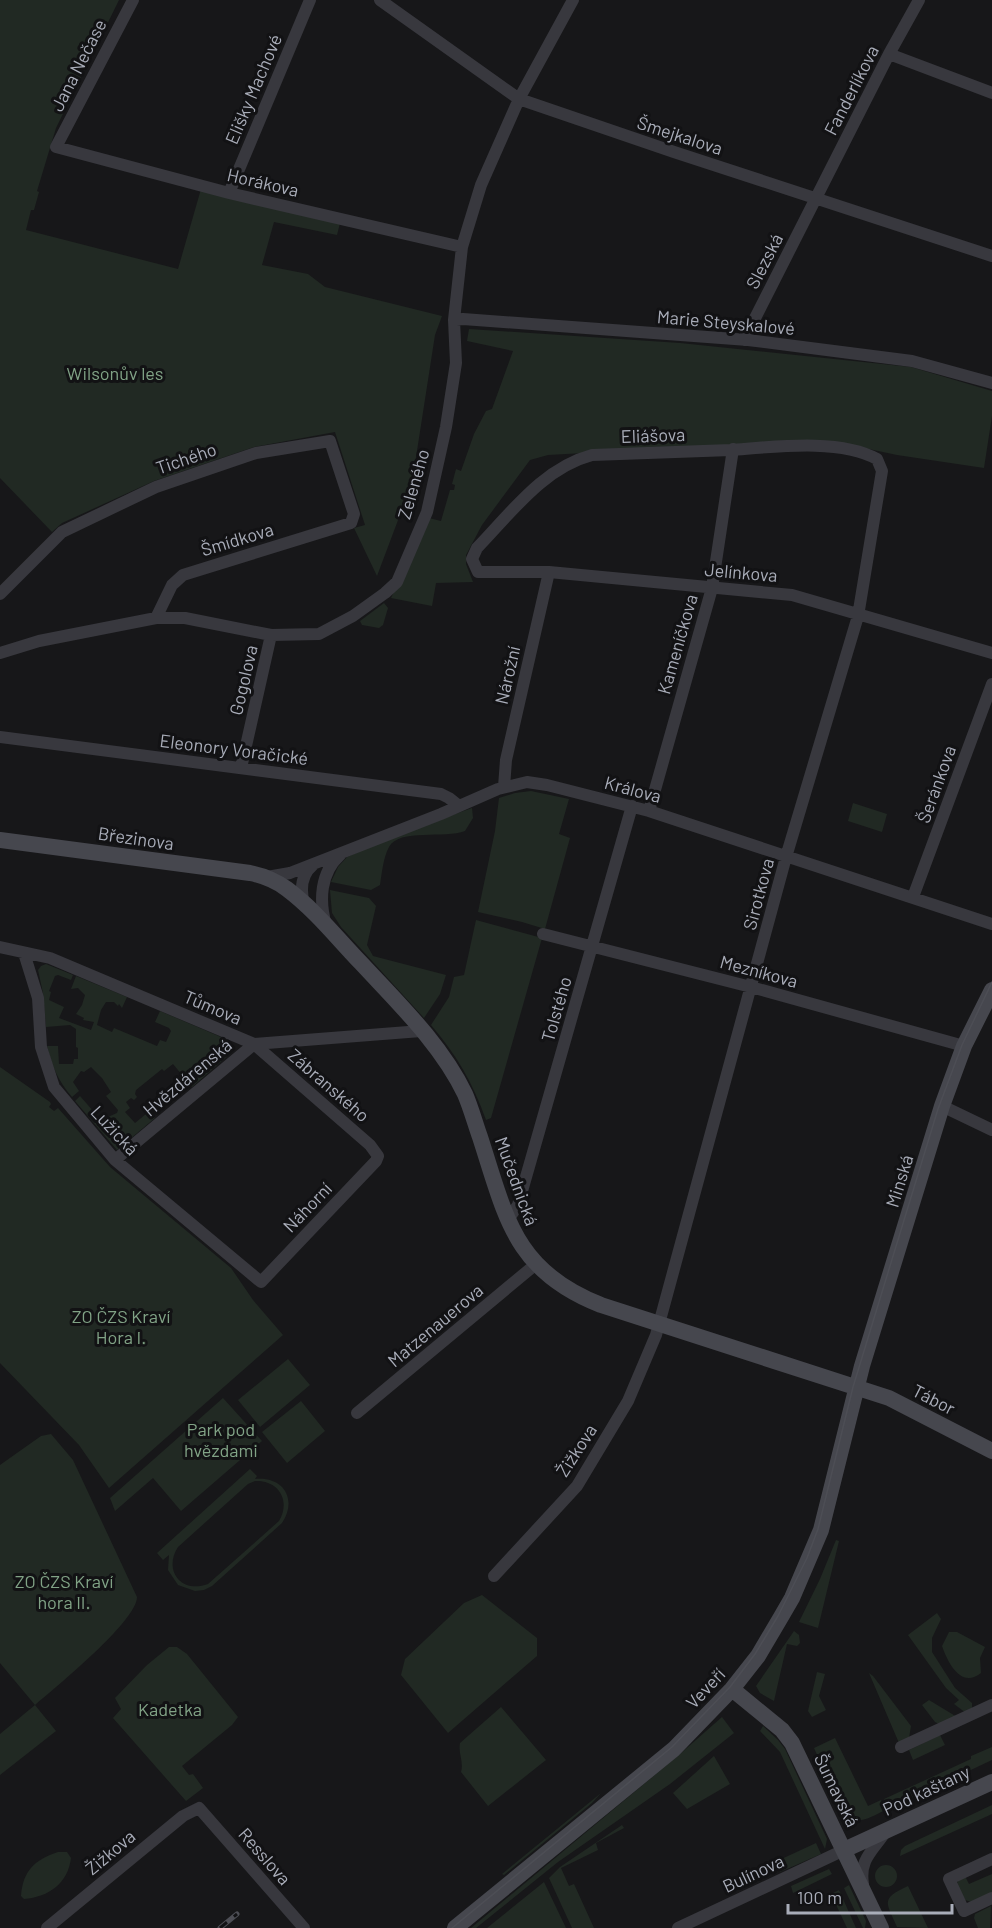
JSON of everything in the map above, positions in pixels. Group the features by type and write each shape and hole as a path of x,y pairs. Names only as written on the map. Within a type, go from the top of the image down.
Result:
{"street":[{"name":"Jana Nečase","path":"61,148 132,0"},
{"name":"Elišky Machové","path":"229,193 310,0"},
{"name":"Šmejkalova","path":"380,0 519,99 992,256"},
{"name":"Zeleného","path":"0,653 39,641 156,618 185,618 271,635 319,634 358,612 397,582 427,512 447,427 456,363 454,320 462,247 481,185 519,99 573,0"},
{"name":"Fanderlíkova","path":"816,198 919,0"},
{"path":"889,54 992,93"},
{"name":"Horákova","path":"61,148 229,193 462,247"},
{"name":"Slezská","path":"744,340 816,198"},
{"name":"Marie Steyskalové","path":"454,320 744,340 912,361 992,383"},
{"name":"Tichého","path":"0,594 67,528 156,487 256,453 330,441 354,514 351,522"},
{"name":"Eliášova","path":"478,572 472,559 477,548 546,477 575,459 592,455 789,445 852,450 877,459 882,471"},
{"name":"Kameníčkova","path":"649,811 712,588 733,449"},
{"name":"Sirotkova","path":"659,1324 786,857 858,616 882,471"},
{"name":"Šmídkova","path":"156,618 172,585 183,575 351,522"},
{"name":"Jelínkova","path":"478,572 549,572 792,595 992,653"},
{"name":"Nárožní","path":"504,787 506,760 549,572"},
{"name":"Gogolova","path":"241,768 271,635"},
{"name":"Šeránkova","path":"913,897 992,684"},
{"name":"Eleonory Voračické","path":"0,737 441,794 459,806"},
{"name":"Králova","path":"267,877 291,873 340,855 504,787 521,782 537,783 649,811 992,924"},
{"name":"Tolstého","path":"508,1220 518,1205 632,806"},
{"name":"Březinova","path":"0,840 267,877"},
{"path":"326,926 322,913 322,892 327,871 340,855"},
{"path":"304,904 302,881 309,868 316,862"},
{"name":"Mučednická","path":"267,877 287,889 326,926 444,1059 465,1095 508,1220 521,1245 536,1264 557,1282 584,1298 856,1388"},
{"name":"Mezníkova","path":"543,934 752,987 964,1046"},
{"name":"Tůmova","path":"0,947 50,957 254,1044 421,1031"},
{"name":"Lužická","path":"24,953 38,998 41,1047 54,1087 116,1160 261,1282"},
{"name":"Minská","path":"856,1388 942,1106 964,1046 992,990"},
{"name":"Zábranského","path":"254,1044 370,1145 378,1156"},
{"name":"Hvězdárenská","path":"116,1160 254,1044"},
{"path":"942,1106 992,1130"},
{"name":"Náhorní","path":"261,1282 376,1161 378,1156"},
{"name":"Matzenauerova","path":"357,1413 536,1264"},
{"name":"Žižkova","path":"494,1576 577,1486 628,1401 659,1324"},
{"name":"Tábor","path":"856,1388 889,1398 992,1450"},
{"name":"Veveří","path":"455,1928 674,1749 732,1689 758,1656 792,1598 821,1530 856,1388"},
{"name":"Šumavská","path":"732,1689 787,1736 797,1751 881,1928"},
{"path":"901,1747 990,1710"},
{"name":"Pod kaštany","path":"844,1850 992,1782"},
{"name":"Žižkova","path":"47,1928 183,1816 199,1808"},
{"name":"Resslova","path":"199,1808 304,1928"},
{"path":"864,1894 861,1873 864,1861 887,1830"},
{"name":"Bulínova","path":"678,1928 844,1850"},
{"path":"992,1859 949,1879 964,1911 992,1898"}],"green space":[{"name":"Wilsonův les","path":"0,0 119,0 56,128 37,191 39,192 34,210 31,210 26,230 178,269 201,189 340,223 337,235 274,222 262,265 308,274 325,287 442,316 435,335 412,483 377,576 354,528 365,525 335,432 254,447 154,481 62,523 52,532 0,478"},
{"path":"469,329 680,343 911,367 992,391 992,416 984,468 897,455 850,445 801,441 548,455 530,460 482,525 466,555 466,564 473,582 436,583 432,606 391,598 429,518 441,521 450,490 454,490 455,485 452,484 456,469 461,471 474,434 486,411 492,409 513,351 467,341"},
{"path":"384,603 388,608 383,625 379,628 362,625 360,621"},
{"path":"531,791 569,799 559,834 570,838 545,929 478,912 495,831 499,798"},
{"path":"853,803 887,814 882,832 848,821"},
{"path":"472,808 473,818 465,831 412,836 394,841 385,856 380,885 371,890 331,882 338,867 347,857 396,835"},
{"path":"330,890 369,898 376,906 367,945 373,956 446,975 440,994 424,1018 341,927 332,913"},
{"path":"476,920 542,938 491,1118 486,1120 463,1069 431,1025 449,997 454,977 464,975"},
{"path":"46,964 73,975 71,980 55,976 49,991 51,992 49,1000 64,1007 59,1018 91,1030 94,1022 83,1020 84,1018 76,1014 85,995 78,988 71,989 76,976 127,997 122,1008 114,1002 106,1002 97,1025 112,1032 114,1028 157,1046 160,1040 166,1042 171,1031 155,1022 160,1011 228,1040 233,1046 232,1052 192,1087 173,1064 164,1071 162,1069 136,1090 137,1097 126,1102 130,1108 125,1112 135,1123 146,1114 149,1116 150,1112 155,1118 117,1150 75,1101 80,1096 101,1120 117,1113 118,1110 106,1096 111,1092 102,1078 91,1067 84,1072 81,1071 73,1082 79,1091 72,1097 53,1067 47,1046 58,1046 59,1064 73,1064 74,1059 78,1059 78,1048 76,1047 76,1029 70,1025 46,1027 38,970"},
{"name":"ZO ČZS Kraví Hora I.","path":"0,1067 50,1102 49,1107 54,1111 58,1108 110,1167 231,1268 253,1300 283,1335 109,1488 79,1445 0,1363"},
{"path":"288,1359 310,1385 260,1427 238,1400"},
{"name":"Park pod hvězdami","path":"223,1398 262,1441 181,1511 153,1478 115,1511 110,1498"},
{"path":"301,1401 325,1431 287,1463 262,1432"},
{"name":"ZO ČZS Kraví hora II.","path":"51,1434 73,1460 137,1597 133,1608 110,1637 35,1705 0,1663 0,1465 41,1436"},
{"path":"250,1469 257,1476 255,1479 273,1481 285,1491 288,1506 282,1523 212,1586 204,1590 195,1591 178,1585 168,1570 169,1555 163,1560 157,1553","holes":["255,1481 276,1488 283,1499 284,1506 279,1521 208,1584 190,1586 177,1578 173,1564 178,1547 248,1484"]},
{"path":"836,1540 839,1541 818,1628 799,1622 820,1579"},
{"path":"482,1595 537,1638 537,1656 448,1733 401,1675 405,1659 464,1603"},
{"path":"937,1613 941,1619 932,1638 932,1652 955,1688 972,1703 972,1708 966,1713 954,1704 959,1700 946,1688 908,1635"},
{"path":"794,1631 799,1635 800,1643 797,1646 787,1644 774,1701 760,1693 756,1686"},
{"path":"949,1632 957,1632 985,1647 980,1658 981,1673 967,1678 956,1672 942,1646"},
{"name":"Kadetka","path":"169,1647 177,1647 187,1654 238,1717 232,1725 182,1766 189,1775 193,1774 203,1788 186,1801 113,1718 121,1709 115,1698 147,1665"},
{"path":"817,1672 825,1674 819,1696 826,1710 812,1717 808,1711"},
{"path":"869,1673 911,1726 909,1738 899,1743"},
{"path":"929,1700 957,1717 939,1724 935,1722 922,1705"},
{"path":"35,1705 56,1731 0,1775 0,1734"},
{"path":"501,1707 546,1760 488,1806 461,1772 460,1743"},
{"path":"722,1717 734,1733 670,1784 558,1862 476,1928 471,1928 680,1754"},
{"path":"763,1726 785,1749 827,1839 825,1849 780,1752 760,1731"},
{"path":"940,1735 945,1745 913,1760 909,1750"},
{"path":"835,1738 868,1806 881,1800 885,1810 863,1820 848,1817 843,1812 814,1748"},
{"path":"992,1747 992,1760 888,1809 884,1799"},
{"path":"714,1756 730,1784 687,1809 673,1793"},
{"path":"601,1793 592,1803 504,1875 502,1874"},
{"path":"992,1805 992,1814 900,1856 905,1846"},
{"path":"622,1825 624,1828 596,1843 598,1850 561,1868 569,1886 574,1884 594,1928 572,1928 549,1878 560,1867"},
{"path":"816,1843 821,1854 780,1872 775,1862"},
{"path":"58,1852 67,1852 71,1858 66,1875 49,1892 24,1899 21,1896 24,1879 32,1867"},
{"path":"886,1865 894,1868 897,1876 894,1884 886,1887 878,1884 875,1876 878,1868"},
{"path":"829,1869 832,1874 793,1893 791,1886"},
{"path":"964,1874 969,1884 992,1874 992,1894 971,1902 965,1900 957,1885 958,1879"},
{"path":"544,1882 566,1928 487,1928"},
{"path":"849,1885 866,1921 865,1928 844,1888"},
{"path":"908,1886 928,1928 897,1927 888,1906 889,1898"},
{"path":"839,1890 856,1928 847,1928 831,1894"},
{"path":"991,1906 990,1928 978,1928 974,1918 975,1914"}],"tram line":[{"path":"452,1928 672,1747 730,1687 755,1654 778,1616 807,1558 818,1529 853,1387 938,1109 962,1045 992,982"}],"railway":[{"path":"220,1928 237,1914"}]}
